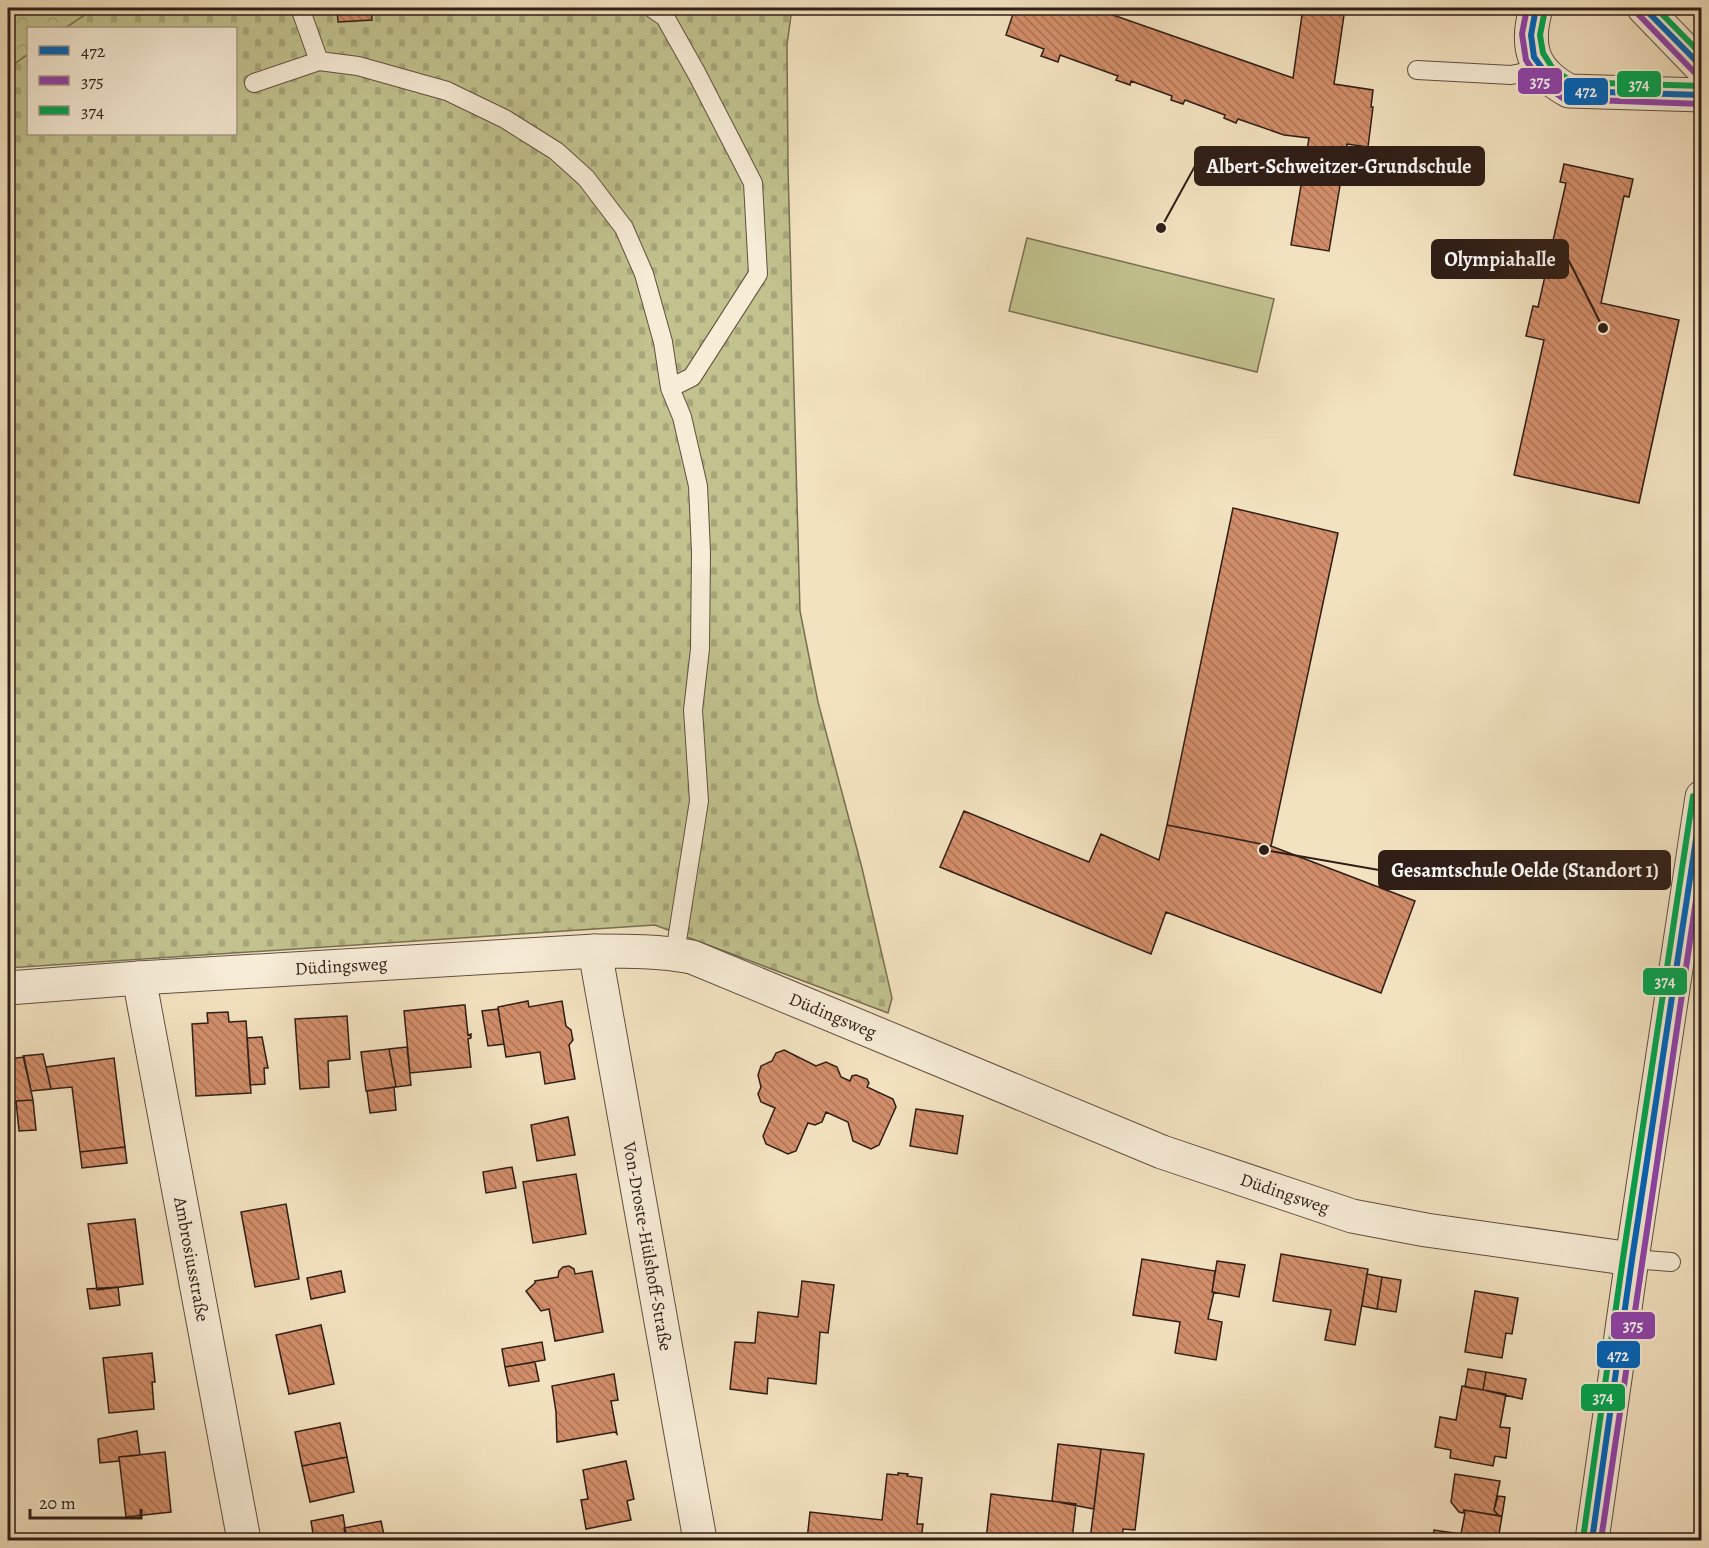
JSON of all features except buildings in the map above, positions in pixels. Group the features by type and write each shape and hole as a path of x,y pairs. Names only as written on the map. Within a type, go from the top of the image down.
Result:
{"street":[{"path":"1536,8 1530,29 1532,51 1540,69 1554,83 1569,91 1701,95"},
{"path":"1644,8 1701,68"},
{"path":"1592,1540 1632,1259 1701,809"},
{"name":"Düdingsweg","path":"8,988 595,951 675,953 692,957 1162,1152 1352,1216 1426,1230 1632,1259"},
{"name":"Von-Droste-Hülshoff-Straße","path":"595,951 700,1540"},
{"name":"Ambrosiusstraße","path":"139,978 244,1540"}],"lane":[{"path":"300,8 319,61"},
{"path":"652,8 665,17 753,183 758,274 692,377 670,388"},
{"path":"254,83 319,61 358,66 447,91 522,129 556,151 578,171 624,228 644,274 663,342 670,388 681,417 698,486 701,552 700,650 693,710 699,801 675,953"},
{"path":"1417,70 1510,75 1540,69"},
{"path":"1632,1259 1671,1262"}],"green space":[{"path":"8,8 95,8 66,27 27,27 27,55 8,68"},
{"path":"95,8 792,8 787,45 788,168 800,611 818,702 862,868 892,998 888,1013 655,925 8,968 8,68 27,55 27,135 237,135 237,27 66,27"},
{"path":"1027,238 1274,299 1257,372 1009,311"}],"transit line":[{"name":"375","path":"1527,8 1522,34 1526,60 1540,81 1564,99 1702,104"},
{"name":"472","path":"1536,8 1531,35 1534,57 1547,75 1569,91 1702,95"},
{"name":"472","path":"1644,8 1702,67"},
{"name":"374","path":"1656,8 1702,55"},
{"name":"374","path":"1545,10 1540,35 1543,53 1553,69 1572,82 1702,86"},
{"name":"375","path":"1638,14 1696,74"},
{"name":"374","path":"1583,1539 1693,796"},
{"name":"472","path":"1592,1540 1702,800"},
{"name":"375","path":"1601,1540 1702,860"}],"place":[{"name":"Albert-Schweitzer-Grundschule","path":"1161,228"},
{"name":"Olympiahalle","path":"1603,328"},
{"name":"Gesamtschule Oelde (Standort 1)","path":"1264,850"}]}
